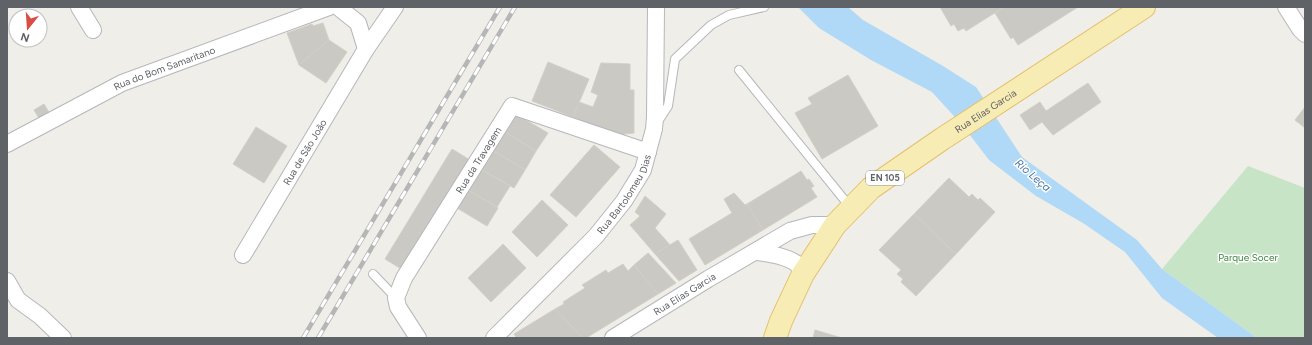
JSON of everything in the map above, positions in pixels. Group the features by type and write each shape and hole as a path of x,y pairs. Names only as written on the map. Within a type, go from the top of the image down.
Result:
{"main road":[{"name":"Rua Elias Garcia","path":"803,274 835,226 871,188 942,139 1142,8"},
{"name":"EN 105","path":"775,338 781,321 803,274"}],"street":[{"path":"79,7 94,30"},
{"name":"Rua do Bom Samaritano","path":"7,144 122,83 329,7"},
{"path":"338,7 358,23 366,49"},
{"name":"Rua de São João","path":"243,255 366,49 396,7"},
{"name":"Rua Bartolomeu Dias","path":"494,338 596,236 628,195 643,170 654,129 656,7"},
{"path":"1286,7 1300,30 1305,34"},
{"name":"Rua da Travagem","path":"396,298 404,278 512,106 648,152"},
{"name":"Rua Elias Garcia","path":"613,338 708,279 757,252 790,231 812,225 835,226"},
{"path":"757,252 771,253 783,257 797,264 803,274"},
{"path":"7,281 18,300 40,316 63,338"},
{"path":"396,298 398,307 418,338"}],"lane":[{"path":"654,129 668,106 675,59 711,25 728,15 764,7"},
{"path":"739,70 851,209"},
{"path":"373,274 396,298"}],"green space":[{"name":"Parque Socer","path":"1248,166 1305,188 1305,338 1257,338 1162,269"}],"water":[{"name":"Rio Leça","path":"798,7 848,7 863,20 943,66 976,87 1022,157 1137,240 1162,269 1257,338 1218,338 1162,298 1125,252 1083,223 1036,196 989,160 963,126 932,92 871,60 819,28"}],"building":[{"path":"940,7 1004,7 966,31 964,28 958,31 954,24 951,26"},
{"path":"1004,7 1078,7 1018,45 1013,37 1011,39 995,13"},
{"path":"323,23 329,40 299,65 287,33 312,24 313,26"},
{"path":"329,40 347,52 326,83 299,65"},
{"path":"548,62 589,79 573,117 532,101"},
{"path":"601,63 630,64 630,90 634,90 634,133 615,135 573,117 579,102 593,107 598,95 591,92"},
{"path":"848,75 878,126 822,159 795,113 812,104 808,98"},
{"path":"1088,83 1101,102 1053,135 1042,122 1030,130 1020,115 1040,102 1046,111"},
{"path":"44,104 50,114 40,120 34,110"},
{"path":"1305,107 1305,128 1295,120"},
{"path":"514,113 548,133 536,151 503,131"},
{"path":"256,127 287,146 264,183 233,164"},
{"path":"503,131 536,151 525,170 492,150"},
{"path":"594,145 620,167 576,217 550,195"},
{"path":"452,149 470,160 403,270 385,259"},
{"path":"492,150 525,170 514,188 480,169"},
{"path":"480,169 510,186 497,207 468,190"},
{"path":"801,171 807,180 809,179 814,186 811,188 817,197 763,230 747,204"},
{"path":"949,178 969,197 972,194 978,200 980,198 995,212 956,254 914,214"},
{"path":"468,190 498,208 487,226 457,208"},
{"path":"734,193 745,205 747,204 763,230 705,265 689,239 732,213 724,199"},
{"path":"645,196 666,214 655,228 670,245 655,254 630,225 640,216 635,212"},
{"path":"542,200 568,225 537,257 512,232"},
{"path":"914,214 956,254 916,296 901,282 903,279 897,274 901,270 879,250"},
{"path":"678,240 697,270 679,281 655,254"},
{"path":"503,244 526,268 491,302 468,278"},
{"path":"648,253 676,283 658,294 634,265"},
{"path":"623,264 628,271 634,265 658,294 586,338 583,338 555,309 585,288 582,285 606,270 608,273"},
{"path":"555,309 583,338 515,338 516,337 514,334"},
{"path":"815,330 842,338 813,338"}],"railway":[{"path":"303,338 500,7"},
{"path":"318,338 515,7"}]}
